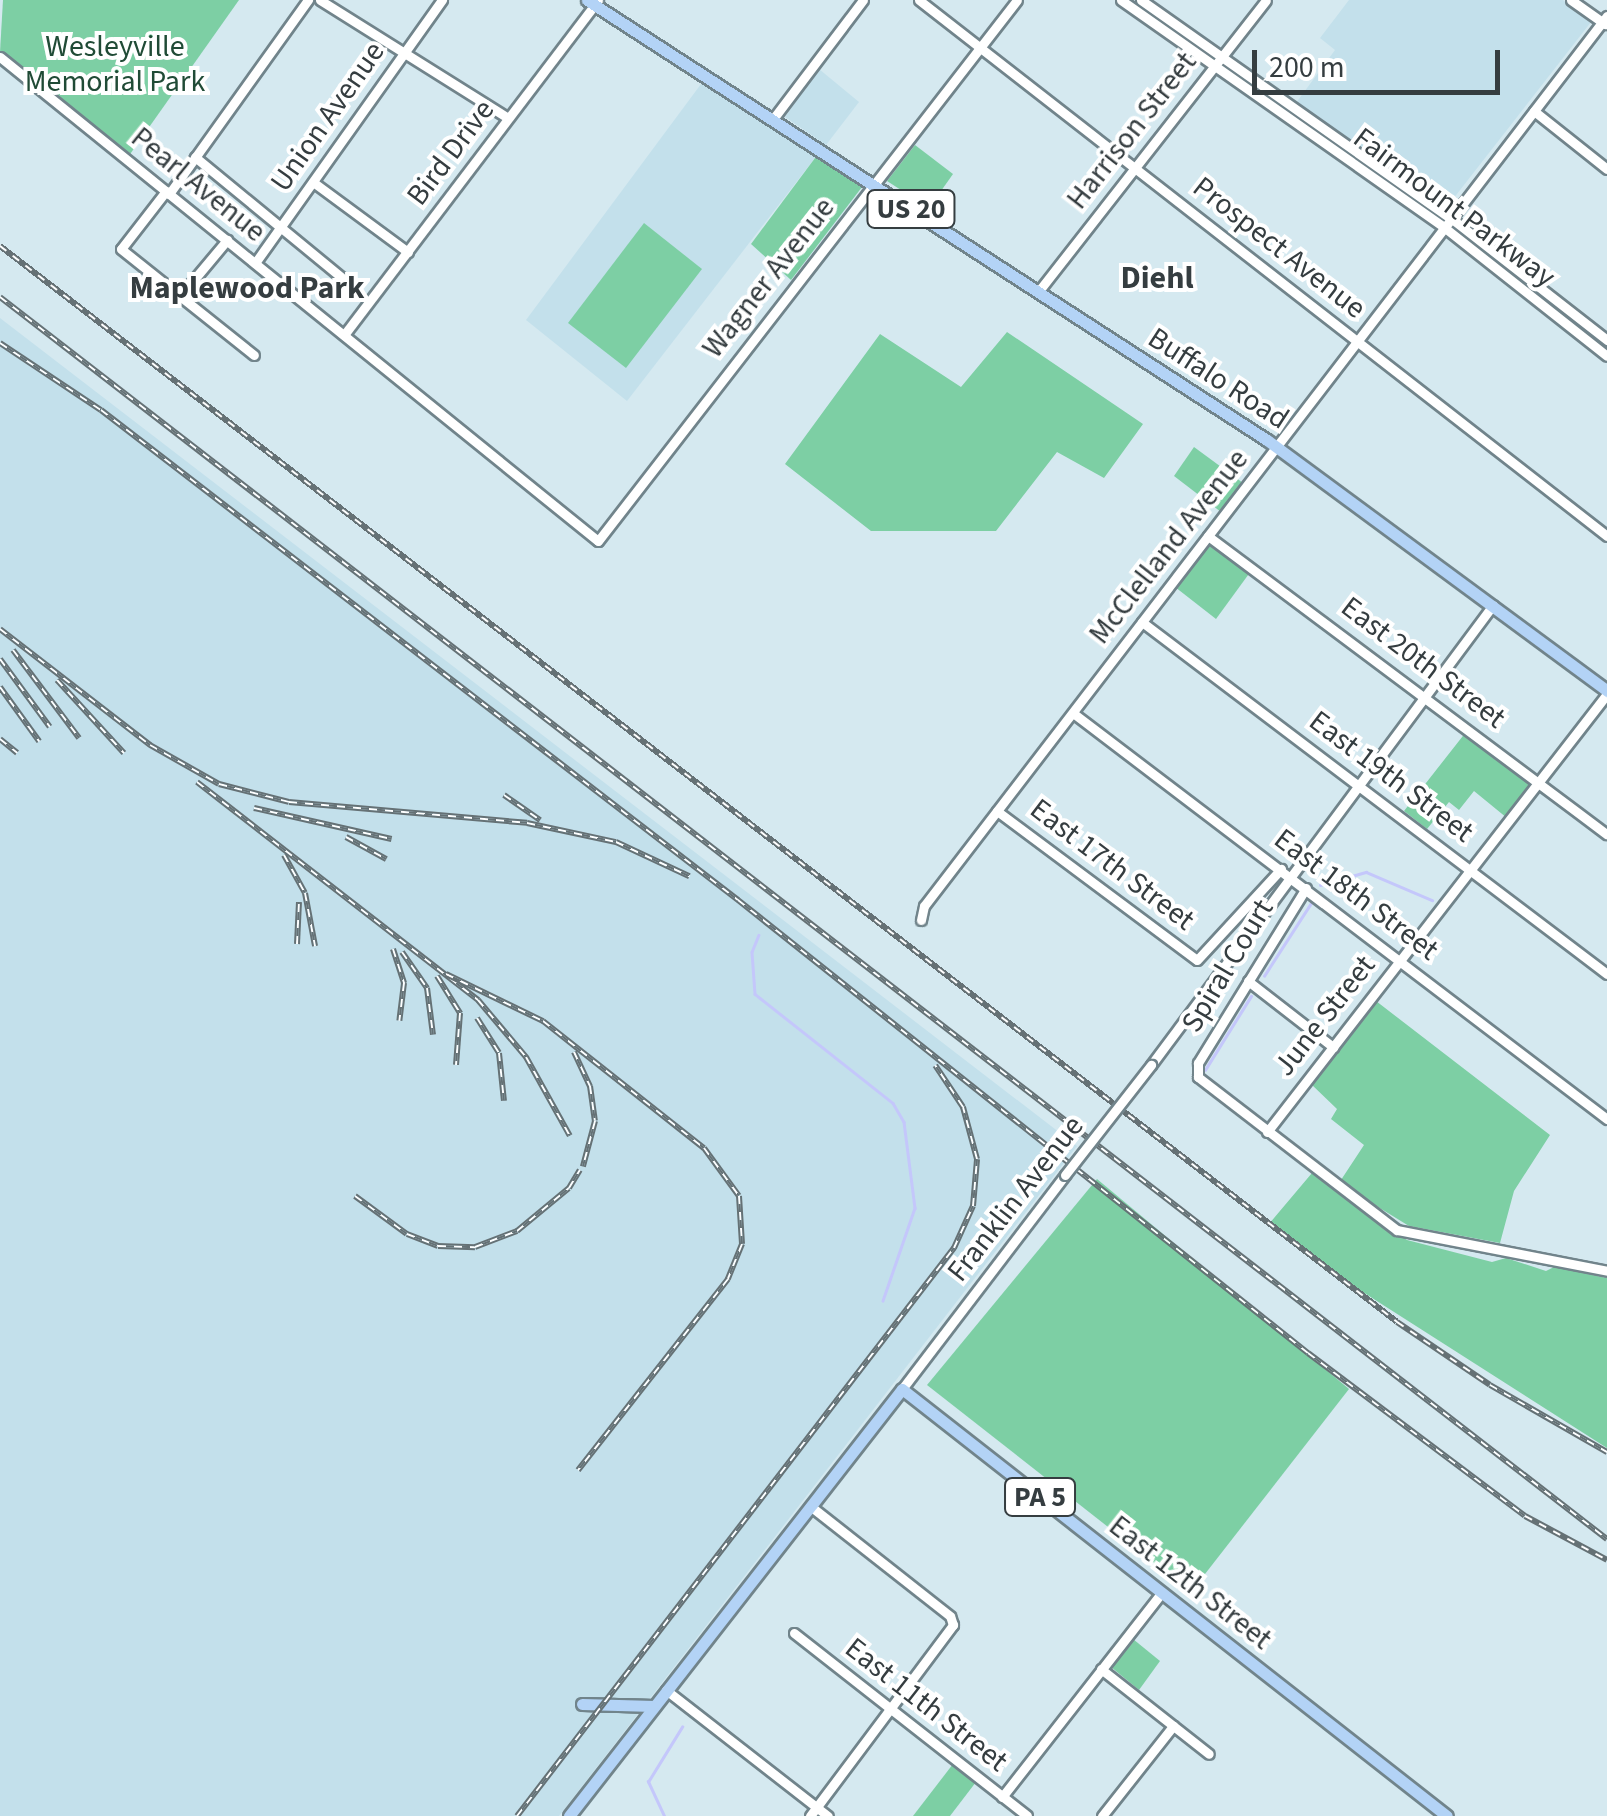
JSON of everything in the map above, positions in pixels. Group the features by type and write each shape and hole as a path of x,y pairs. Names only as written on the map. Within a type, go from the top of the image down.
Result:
{"main road":[{"name":"Buffalo Road","path":"593,2 1278,447 1607,693"},
{"name":"Franklin Avenue","path":"568,1816 902,1389"},
{"name":"East 12th Street","path":"902,1389 1445,1816"},
{"path":"582,1704 654,1706"}],"street":[{"path":"254,355 121,249 196,156 308,0"},
{"path":"320,0 508,118"},
{"name":"Union Avenue","path":"255,263 442,0"},
{"path":"773,119 864,0"},
{"name":"Prospect Avenue","path":"919,0 1607,536"},
{"name":"Wagner Avenue","path":"598,540 1017,0"},
{"name":"Fairmount Parkway","path":"1120,0 1218,62 1607,340"},
{"name":"Fairmount Parkway","path":"1142,0 1218,62"},
{"name":"Harrison Street","path":"1038,292 1266,0"},
{"path":"1572,0 1605,22"},
{"name":"Bird Drive","path":"344,335 593,2"},
{"name":"McClelland Avenue","path":"921,920 924,906 997,810 1605,22"},
{"name":"Pearl Avenue","path":"0,57 598,540"},
{"path":"1534,111 1607,169"},
{"path":"196,156 341,277"},
{"path":"313,182 408,252"},
{"name":"Fairmount Parkway","path":"1449,224 1607,356"},
{"path":"181,295 227,240"},
{"name":"East 20th Street","path":"1208,536 1426,695 1607,834"},
{"name":"Franklin Avenue","path":"902,1389 1294,878 1360,782 1493,605"},
{"name":"East 19th Street","path":"1142,622 1360,782 1607,974"},
{"name":"June Street","path":"1267,1132 1607,693"},
{"name":"East 18th Street","path":"1073,713 1607,1118"},
{"name":"East 17th Street","path":"997,810 1197,960 1281,868"},
{"name":"Spiral Court","path":"1267,1132 1196,1071 1306,888"},
{"path":"1248,981 1333,1046"},
{"path":"1267,1132 1398,1230 1607,1271"},
{"path":"810,1506 953,1624 813,1811"},
{"path":"1002,1797 1162,1592"},
{"name":"East 11th Street","path":"794,1633 1026,1816"},
{"path":"1101,1669 1209,1754"},
{"path":"666,1690 813,1811 828,1816"},
{"path":"1102,1816 1173,1726"}],"shaded area":[{"path":"1349,0 1563,0 1591,22 1446,208 1296,103 1335,50 1320,38"},
{"path":"819,69 859,102 826,145 785,117"},
{"path":"704,80 818,154 627,401 526,320"},
{"path":"0,318 1077,1146 559,1816 0,1816"}],"green space":[{"name":"Wesleyville Memorial Park","path":"3,0 239,0 128,157 0,52"},
{"path":"915,145 953,174 929,208 887,181"},
{"path":"818,154 862,187 791,280 751,244"},
{"path":"644,223 702,269 626,368 568,323"},
{"path":"1007,332 1143,424 1104,478 1057,452 996,531 871,531 785,464 880,334 961,387"},
{"path":"1194,447 1243,483 1221,512 1174,476"},
{"path":"1210,543 1251,571 1216,619 1175,587"},
{"path":"1466,732 1532,782 1507,818 1474,791 1459,810 1449,802 1427,829 1404,811"},
{"path":"1376,1001 1550,1135 1514,1191 1500,1243 1409,1226 1339,1183 1364,1145 1331,1119 1337,1109 1311,1084"},
{"path":"1312,1173 1407,1240 1492,1262 1506,1258 1546,1271 1554,1267 1607,1278 1607,1448 1333,1273 1269,1224"},
{"path":"1097,1179 1349,1389 1191,1592 927,1385"},
{"path":"1133,1639 1160,1661 1139,1690 1111,1667"},
{"path":"953,1764 976,1782 950,1816 913,1816"}],"waterway":[{"path":"1320,885 1366,872 1432,900"},
{"path":"1264,976 1311,903"},
{"path":"759,935 752,952 755,994 893,1103 904,1122 915,1208 883,1301"},
{"path":"1205,1070 1251,996"},
{"path":"664,1816 648,1782 682,1727"}],"railway":[{"path":"0,246 1397,1322 1490,1385 1607,1452"},
{"path":"0,297 1607,1539"},
{"path":"0,343 101,410 738,900 1308,1353 1525,1516 1607,1560"},
{"path":"0,629 150,745 219,784 289,802 527,823 616,842 689,876"},
{"path":"13,650 79,738"},
{"path":"0,659 50,727"},
{"path":"57,680 124,753"},
{"path":"0,687 39,741"},
{"path":"0,739 17,753"},
{"path":"197,782 478,1000 526,1057 570,1136"},
{"path":"504,795 540,820"},
{"path":"254,808 392,839"},
{"path":"346,837 386,859"},
{"path":"284,855 305,893 315,946"},
{"path":"297,944 299,902"},
{"path":"393,949 404,983 399,1021"},
{"path":"402,952 427,988 433,1035"},
{"path":"446,974 543,1021 704,1148 739,1196 742,1244 728,1279 578,1470"},
{"path":"437,976 460,1013 456,1065"},
{"path":"477,1018 499,1053 504,1101"},
{"path":"574,1052 590,1086 595,1121 583,1166"},
{"path":"517,1816 954,1248 973,1206 977,1159 963,1107 935,1065"},
{"path":"355,1196 407,1234 438,1246 475,1247 517,1231 569,1188 580,1170"}],"district":[{"name":"Diehl","path":"1157,278"},
{"name":"Maplewood Park","path":"247,288"}]}
